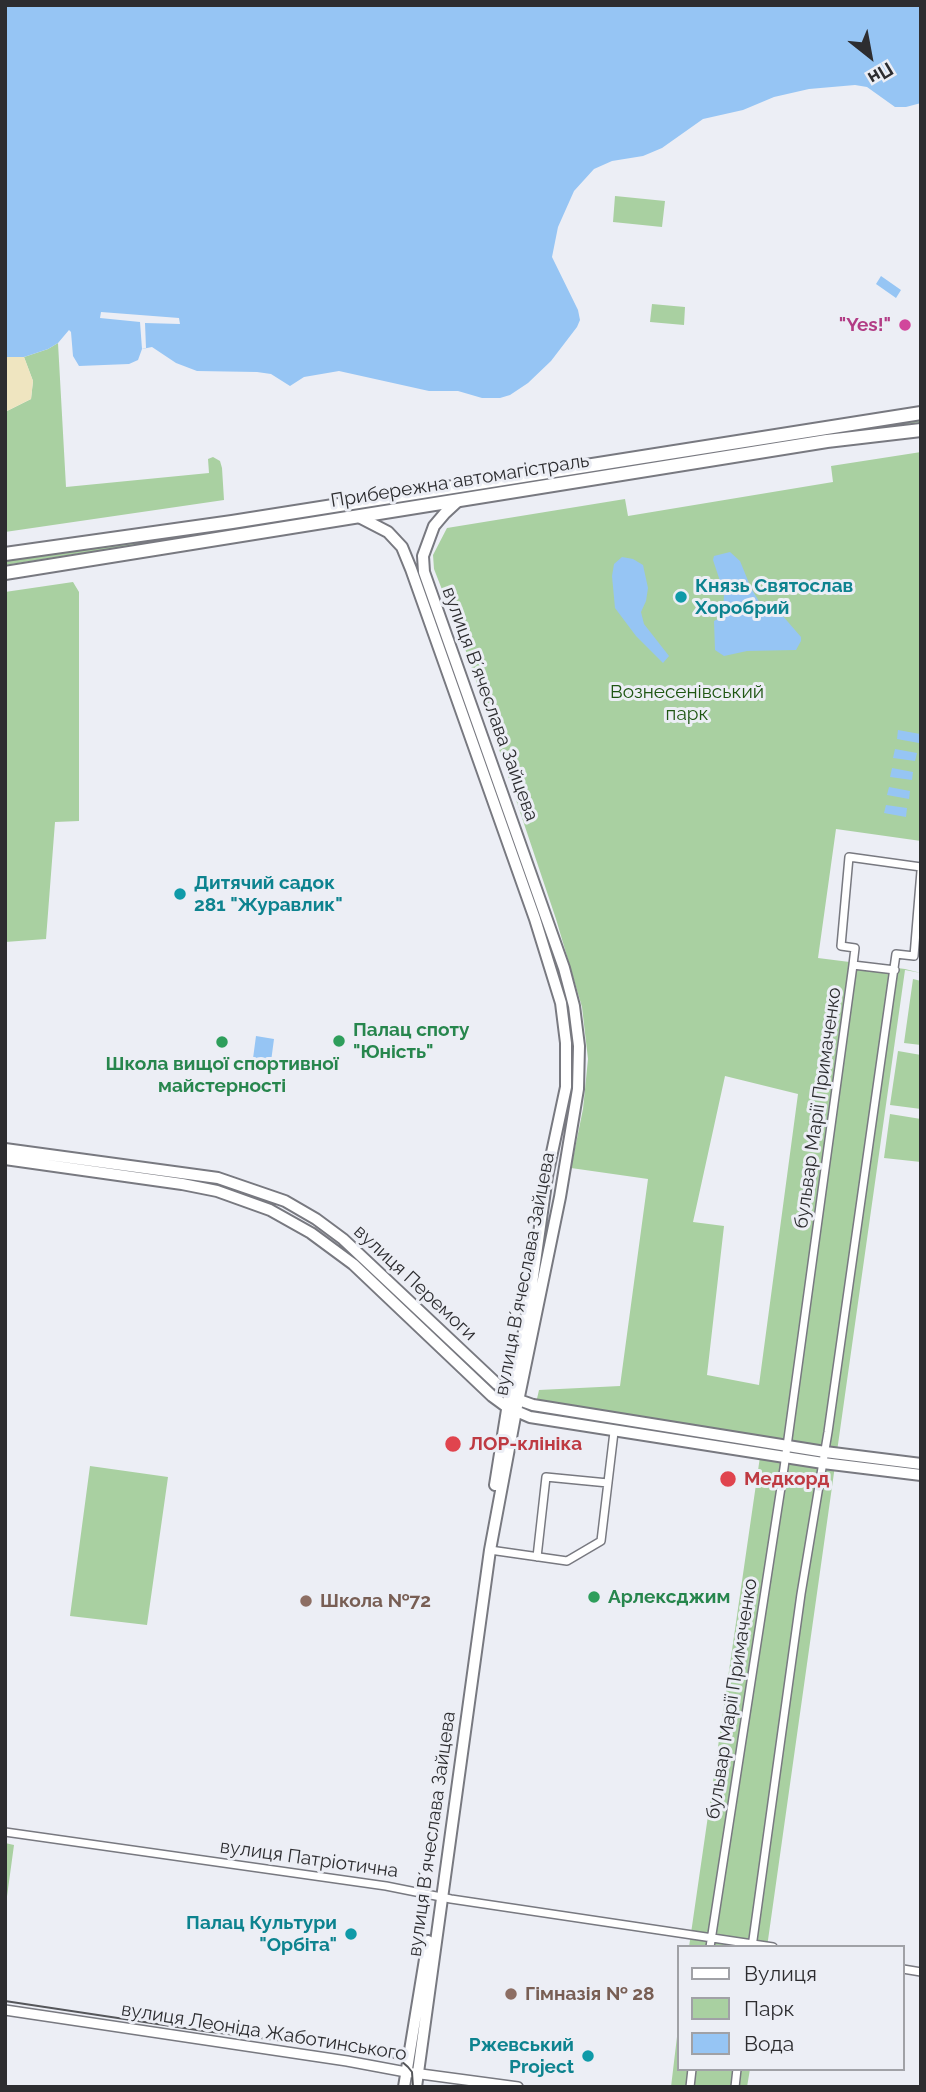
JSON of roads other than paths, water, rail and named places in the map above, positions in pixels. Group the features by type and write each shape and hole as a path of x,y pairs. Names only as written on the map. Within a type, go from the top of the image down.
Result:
{"main road":[{"name":"Прибережна автомагістраль","path":"5,554 232,522 921,413"},
{"name":"Прибережна автомагістраль","path":"5,573 827,441 921,430"},
{"name":"вулиця Вʼячеслава Зайцева","path":"438,1896 513,1403 560,1196 578,1089 579,1046 574,1006 564,968 424,572 423,556 434,526 459,500"},
{"name":"вулиця Вʼячеслава Зайцева","path":"359,517 387,532 402,547 411,569 535,919 561,1003 566,1043 566,1087 547,1176 412,2073 404,2087"},
{"name":"вулиця Перемоги","path":"5,1149 218,1178 285,1201 343,1238 530,1417 614,1432 786,1451"},
{"name":"вулиця Перемоги","path":"5,1159 217,1191 277,1214 331,1246 354,1264 492,1396 513,1403 921,1475"},
{"path":"254,1203 261,1198 261,1191"},
{"path":"277,1214 276,1205 285,1201"},
{"name":"вулиця Перемоги","path":"824,1457 921,1464"},
{"name":"вулиця Вʼячеслава Зайцева","path":"412,2073 416,2087"}],"street":[{"path":"753,1945 801,1594 824,1457 896,954 914,956 921,869 849,857 841,946 855,948 853,965"},
{"name":"бульвар Марії Примаченко","path":"710,1945 786,1451 853,965 895,970"},
{"path":"490,1550 567,1561 601,1541 614,1432"},
{"path":"537,1556 547,1477 608,1483"},
{"name":"вулиця Патріотична","path":"5,1832 335,1879 753,1945"},
{"name":"вулиця Леоніда Жаботинського","path":"5,2010 518,2087"}],"water":[{"path":"5,5 921,5 921,103 895,107 867,87 855,85 809,89 774,97 743,110 703,119 662,148 643,156 612,161 594,169 574,191 558,227 552,257 578,310 580,320 551,361 528,383 510,395 482,398 458,391 429,391 339,371 304,377 290,386 271,374 197,371 176,363 152,347 142,349 138,360 129,364 79,366 73,356 69,330 58,343 48,349 24,357 5,357"},
{"path":"881,276 901,290 896,298 876,284"},
{"path":"730,552 740,561 760,603 782,615 801,637 796,650 747,651 724,656 715,650 714,621 723,616 724,593 713,560 714,556"},
{"path":"622,557 643,565 648,588 641,612 644,624 669,656 663,663 636,636 615,608 612,576 614,564"},
{"path":"898,730 920,734 919,743 897,739"},
{"path":"895,749 917,753 915,761 893,758"},
{"path":"892,768 913,772 912,780 890,777"},
{"path":"889,787 910,791 909,799 887,795"},
{"path":"886,805 907,808 906,817 884,813"},
{"path":"256,1036 274,1039 270,1069 252,1066"}],"tram line":[{"path":"5,2001 204,2031 381,2053 400,2060 408,2067 412,2072 413,2087"}],"place":[{"name":"\"Yes!\"","path":"905,325"},
{"name":"Князь Святослав Хоробрий","path":"681,597"},
{"name":"Дитячий садок 281 \"Журавлик\"","path":"180,894"},
{"name":"Палац споту \"Юність\"","path":"339,1041"},
{"name":"Школа вищої спортивної майстерності","path":"222,1042"},
{"name":"ЛОР-клініка","path":"453,1444"},
{"name":"Медкорд","path":"728,1479"},
{"name":"Арлексджим","path":"594,1597"},
{"name":"Школа №72","path":"306,1601"},
{"name":"Палац Культури \"Орбіта\"","path":"351,1934"},
{"name":"Гімназія № 28","path":"511,1994"},
{"name":"Ржевський Project","path":"588,2056"}],"park label":[{"name":"Вознесенівський парк","path":"687,703"}]}
